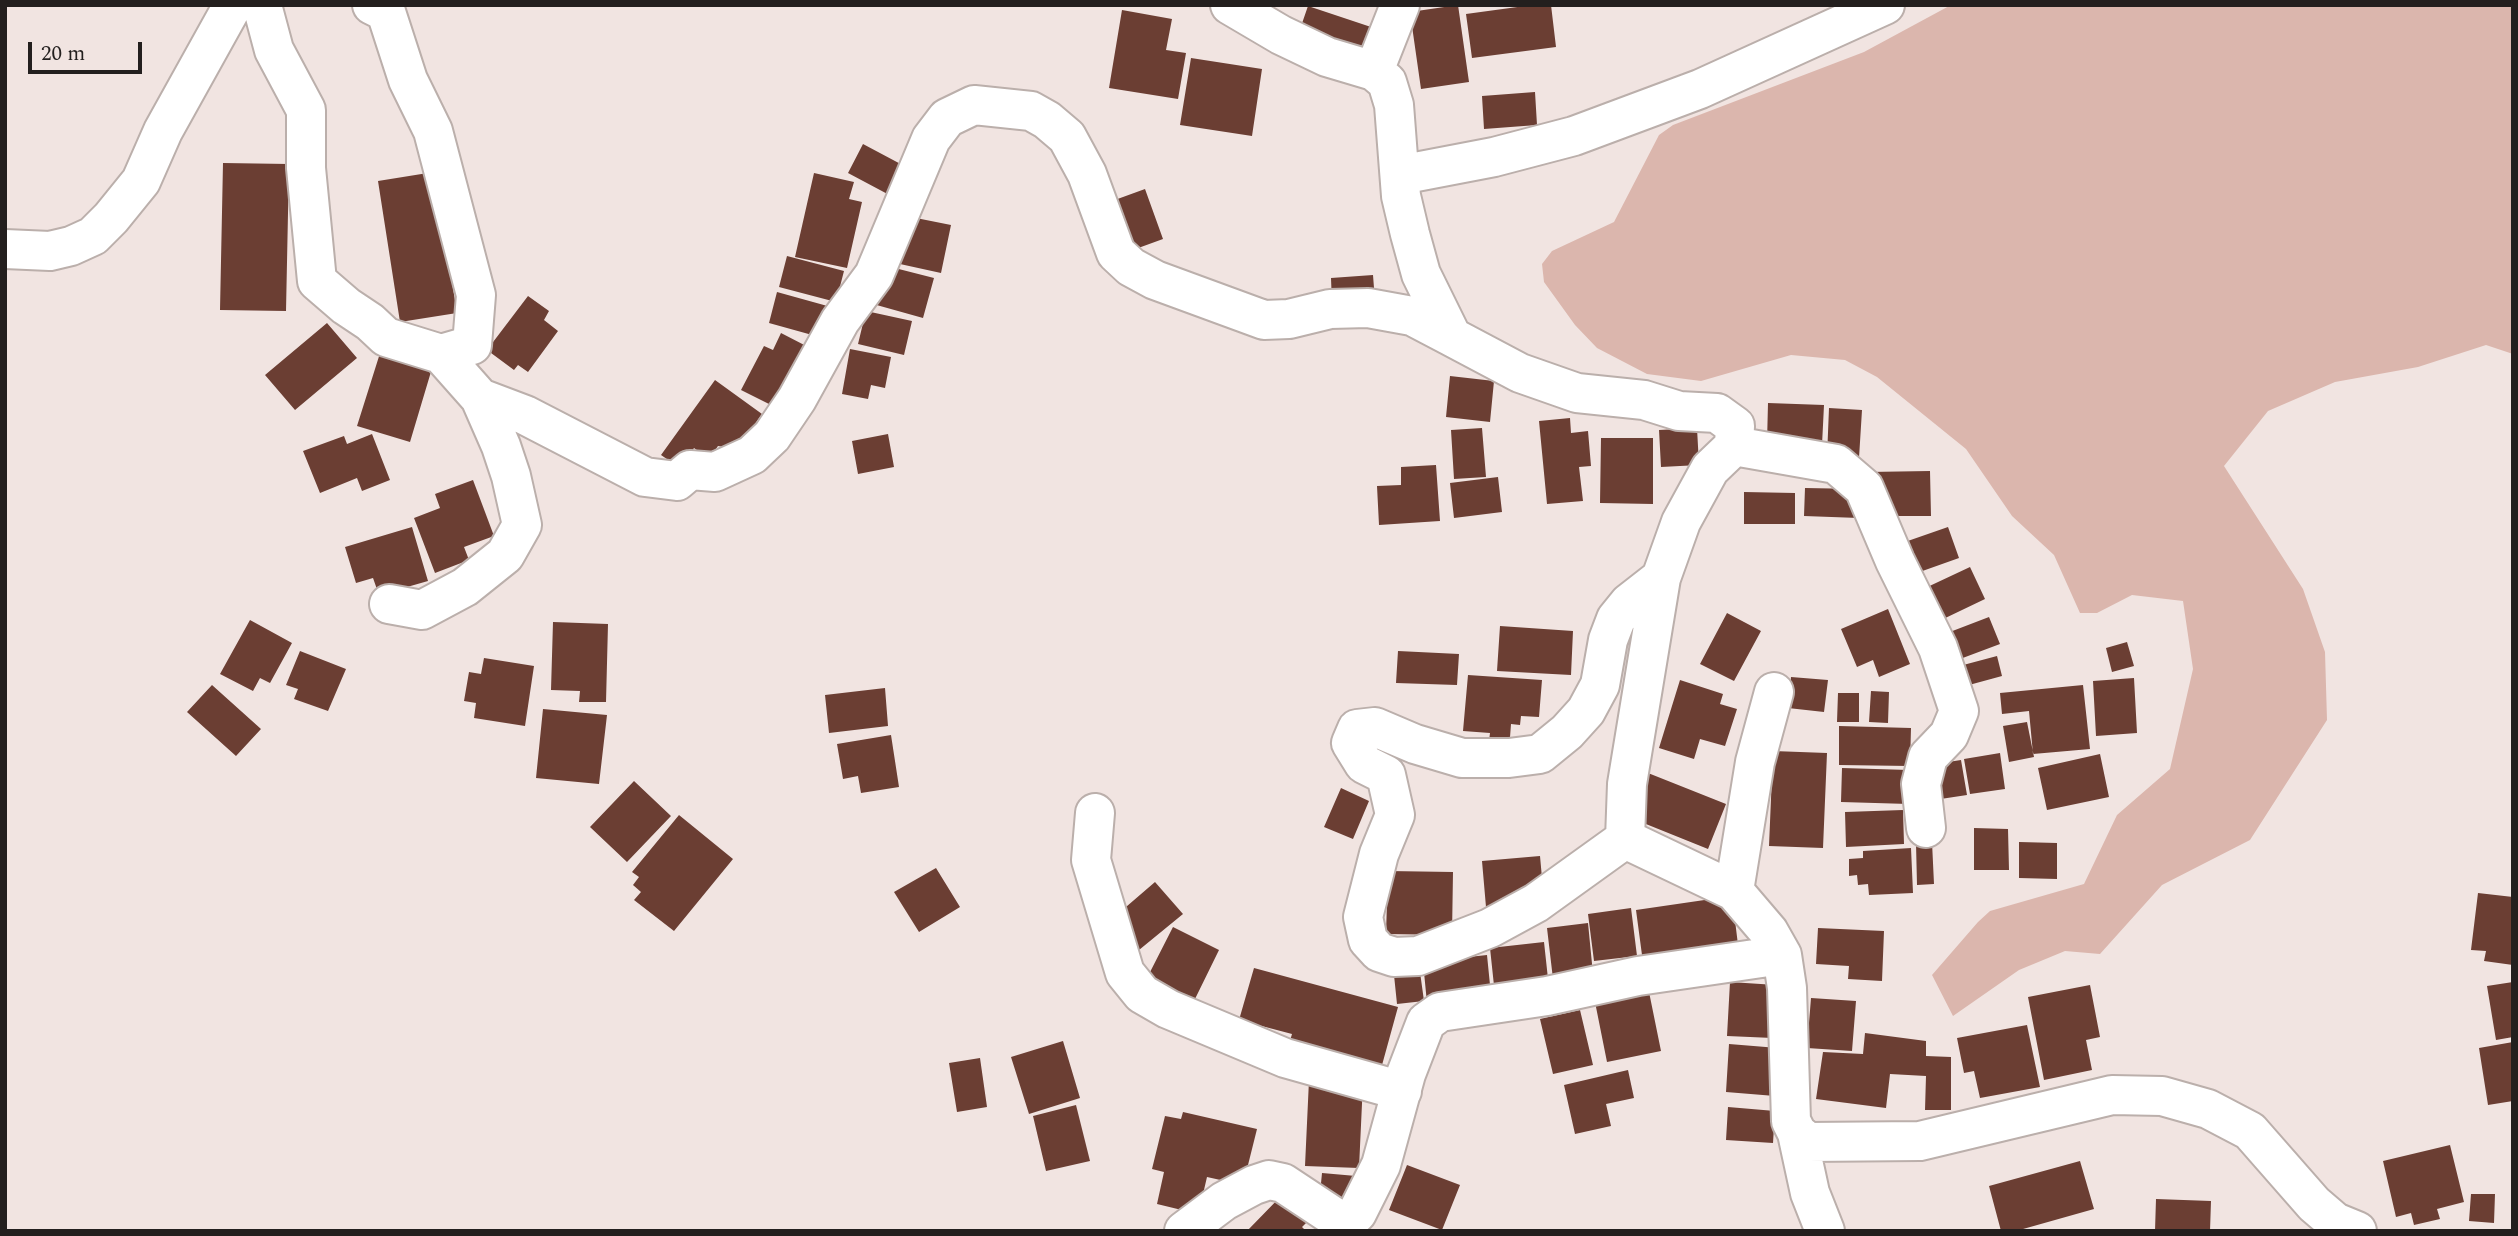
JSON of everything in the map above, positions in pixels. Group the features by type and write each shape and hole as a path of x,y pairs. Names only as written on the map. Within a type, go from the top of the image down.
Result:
{"street":[{"path":"5,249 50,251 71,246 93,236 111,218 141,181 163,131 233,5"},
{"path":"262,5 274,50 306,110 306,168 317,281 386,337 441,354 480,398 508,466 522,525 505,555 465,587 422,610 389,604"},
{"path":"372,5 386,12 408,80 433,131 476,295 472,345 441,354"},
{"path":"1230,5 1280,20 1327,57 1374,71 1387,82 1394,105 1401,196 1421,274 1452,337"},
{"path":"1374,71 1400,5"},
{"path":"1400,175 1493,157 1574,136 1700,89 1885,5"},
{"path":"480,398 525,415 645,477 677,481 690,470 715,472 752,455 772,436 797,400 840,321 874,275 931,139 947,118 974,105 1031,111 1067,136 1087,174 1115,253 1131,267 1155,280 1264,320 1289,319 1330,309 1368,308 1412,316 1520,373 1577,393 1644,400 1679,411 1717,413 1735,426 1734,446 1710,469 1681,522 1661,578 1627,784 1625,839"},
{"path":"1734,446 1836,464 1864,488 1890,550 1938,648 1959,711 1949,735 1928,757 1921,784 1926,828"},
{"path":"1625,839 1536,903 1490,928 1418,956 1394,957 1379,952 1368,940 1363,917 1379,854 1395,815 1386,775 1364,764 1351,743 1357,729 1375,727 1415,744 1462,758 1509,758 1540,754 1567,732 1586,711 1601,685 1608,640 1616,619 1629,603 1661,578"},
{"path":"1734,891 1755,762 1774,692"},
{"path":"1095,813 1091,860 1125,973 1142,994 1168,1009 1286,1058 1402,1091"},
{"path":"1625,839 1734,891 1769,932 1782,955 1787,988 1791,1121 1797,1133 1810,1193 1825,1231"},
{"path":"1184,1231 1224,1201 1254,1185 1269,1181 1283,1183 1342,1227 1357,1213 1381,1165 1406,1074 1426,1022 1440,1012 1547,996 1638,976 1782,955"},
{"path":"1797,1133 1808,1142 1920,1141 2112,1095 2162,1096 2208,1109 2250,1131 2314,1205 2335,1222 2357,1231"}],"shaded area":[{"path":"1951,5 2513,5 2513,354 2486,345 2418,367 2335,382 2268,411 2224,466 2303,589 2325,652 2327,720 2250,840 2162,885 2100,954 2065,951 2019,970 1953,1016 1932,975 1978,922 1990,911 2084,884 2117,815 2170,769 2193,669 2183,601 2132,595 2097,613 2080,613 2054,555 2012,516 1966,449 1877,377 1845,360 1791,355 1701,381 1647,374 1597,348 1575,325 1544,282 1542,264 1552,251 1614,222 1659,135 1673,125 1864,52"}],"building":[{"path":"1458,5 1469,82 1421,89 1410,12"},
{"path":"1551,5 1556,47 1472,58 1466,14"},
{"path":"1308,6 1371,27 1361,56 1298,35"},
{"path":"1122,10 1172,19 1166,50 1186,53 1178,99 1109,88"},
{"path":"1191,58 1262,69 1252,136 1180,125"},
{"path":"1535,92 1537,125 1484,129 1482,96"},
{"path":"863,144 910,169 895,198 848,173"},
{"path":"223,163 289,164 286,311 220,310"},
{"path":"434,172 457,313 400,322 378,181"},
{"path":"814,173 854,182 849,199 862,202 847,268 795,257"},
{"path":"1145,189 1163,239 1130,251 1112,201"},
{"path":"911,217 951,225 941,273 900,264"},
{"path":"787,256 844,271 836,302 779,287"},
{"path":"883,265 934,278 923,318 873,304"},
{"path":"1373,275 1375,301 1332,304 1331,278"},
{"path":"777,292 831,307 823,338 769,323"},
{"path":"528,296 549,311 544,320 558,331 528,372 518,365 514,370 487,350"},
{"path":"866,311 912,321 904,355 858,344"},
{"path":"327,323 357,358 295,410 265,375"},
{"path":"781,333 812,349 781,410 741,390 764,346 773,350"},
{"path":"850,349 891,357 885,388 871,385 868,399 842,394"},
{"path":"381,350 433,365 410,442 357,426"},
{"path":"1450,376 1494,381 1490,422 1446,417"},
{"path":"715,380 762,414 737,449 718,446 709,459 694,448 680,468 661,455"},
{"path":"1768,403 1824,405 1822,445 1767,443"},
{"path":"1829,408 1862,410 1859,458 1827,457"},
{"path":"1570,418 1571,433 1588,431 1591,466 1579,467 1583,501 1547,504 1539,421"},
{"path":"1482,428 1486,477 1454,479 1451,430"},
{"path":"1697,428 1699,465 1661,467 1659,430"},
{"path":"372,434 390,480 362,491 357,478 320,493 303,451 344,436 347,444"},
{"path":"888,434 894,467 858,474 852,441"},
{"path":"1601,438 1653,438 1653,504 1600,503"},
{"path":"1436,465 1440,521 1379,525 1377,486 1401,485 1401,467"},
{"path":"1930,471 1931,516 1880,516 1868,472"},
{"path":"1498,477 1502,512 1454,518 1450,483"},
{"path":"473,480 494,536 464,547 469,560 435,573 414,518 440,508 435,494"},
{"path":"1805,488 1859,489 1859,518 1804,516"},
{"path":"1744,492 1795,493 1795,524 1744,524"},
{"path":"412,527 428,581 379,595 373,578 356,583 345,547"},
{"path":"1948,527 1959,558 1914,574 1902,543"},
{"path":"1970,567 1985,599 1937,622 1921,590"},
{"path":"1888,609 1910,664 1879,677 1873,660 1857,667 1841,629"},
{"path":"1727,613 1761,631 1734,681 1700,664"},
{"path":"1989,617 2000,644 1952,662 1942,635"},
{"path":"250,620 292,643 270,683 260,678 253,691 220,674"},
{"path":"553,622 608,624 606,702 579,702 580,691 551,690"},
{"path":"1500,626 1573,631 1571,675 1497,671"},
{"path":"2127,642 2134,666 2112,672 2106,648"},
{"path":"300,651 346,669 328,711 294,699 298,689 286,685"},
{"path":"1398,651 1459,654 1457,685 1396,683"},
{"path":"1997,656 2002,676 1958,688 1952,668"},
{"path":"484,658 534,666 525,726 474,718 476,703 464,701 469,672 481,674"},
{"path":"1468,675 1542,680 1539,717 1521,716 1520,725 1511,724 1509,751 1488,749 1490,733 1463,731"},
{"path":"1791,677 1828,680 1824,712 1788,708"},
{"path":"2134,678 2137,733 2096,736 2093,681"},
{"path":"1680,680 1723,694 1720,704 1737,709 1725,746 1700,739 1694,759 1659,748"},
{"path":"212,685 261,729 236,756 187,712"},
{"path":"2083,685 2090,749 2033,754 2029,711 2002,714 2000,693"},
{"path":"885,688 888,726 829,733 825,695"},
{"path":"1871,691 1889,692 1888,723 1869,722"},
{"path":"1838,693 1859,693 1859,722 1837,722"},
{"path":"543,709 607,715 599,784 536,778"},
{"path":"2027,722 2034,757 2009,762 2003,726"},
{"path":"1839,726 1911,728 1910,766 1839,765"},
{"path":"891,735 899,787 861,793 858,776 843,779 837,744"},
{"path":"1773,751 1827,753 1823,848 1769,846"},
{"path":"2000,753 2005,789 1970,794 1964,759"},
{"path":"2100,754 2109,797 2047,810 2038,768"},
{"path":"1961,760 1967,795 1934,800 1929,765"},
{"path":"1842,768 1909,770 1909,804 1841,802"},
{"path":"1648,773 1726,804 1708,849 1631,818"},
{"path":"634,781 671,816 627,862 590,827"},
{"path":"1341,788 1369,801 1353,839 1324,827"},
{"path":"1903,810 1904,844 1846,847 1845,812"},
{"path":"679,815 733,859 674,931 634,900 641,892 633,885 639,877 632,872"},
{"path":"1974,828 2008,829 2009,870 1974,870"},
{"path":"1932,842 1934,884 1917,885 1916,843"},
{"path":"2019,842 2057,843 2057,879 2019,878"},
{"path":"1911,848 1913,893 1869,895 1868,884 1858,885 1857,875 1849,876 1849,859 1863,858 1863,851"},
{"path":"1540,856 1543,889 1526,903 1486,907 1482,861"},
{"path":"936,868 960,907 919,932 894,892"},
{"path":"1388,871 1453,872 1452,935 1386,934"},
{"path":"1155,882 1183,914 1139,950 1112,919"},
{"path":"2478,893 2513,897 2513,965 2484,961 2486,951 2471,950"},
{"path":"1732,896 1739,953 1668,957 1667,952 1642,955 1636,910"},
{"path":"1631,908 1637,956 1594,961 1588,914"},
{"path":"1588,923 1593,974 1553,979 1547,928"},
{"path":"1173,927 1219,950 1194,1001 1147,978"},
{"path":"1818,928 1884,931 1882,981 1848,979 1849,966 1816,964"},
{"path":"1544,942 1549,988 1495,995 1490,948"},
{"path":"1487,955 1491,995 1427,1003 1423,962"},
{"path":"1254,968 1398,1007 1379,1076 1287,1051 1292,1034 1239,1020"},
{"path":"1420,972 1424,1001 1397,1004 1394,975"},
{"path":"1730,982 1776,985 1773,1038 1727,1036"},
{"path":"2513,982 2513,1037 2496,1040 2487,986"},
{"path":"2090,985 2100,1037 2086,1040 2092,1070 2044,1080 2028,997"},
{"path":"1648,987 1661,1051 1607,1062 1594,997"},
{"path":"1811,998 1856,1001 1852,1051 1807,1048"},
{"path":"1580,1010 1593,1065 1553,1074 1540,1019"},
{"path":"2027,1025 2040,1087 1980,1098 1974,1071 1964,1073 1957,1038"},
{"path":"1865,1033 1926,1041 1926,1056 1951,1057 1951,1110 1925,1110 1926,1076 1890,1074 1886,1108 1816,1099 1823,1052 1863,1054"},
{"path":"1063,1041 1080,1098 1029,1114 1011,1057"},
{"path":"2513,1042 2513,1101 2488,1105 2479,1048"},
{"path":"1729,1044 1778,1048 1775,1096 1726,1092"},
{"path":"980,1058 987,1107 957,1112 949,1063"},
{"path":"1628,1070 1634,1098 1606,1104 1611,1126 1575,1134 1564,1085"},
{"path":"1309,1080 1363,1082 1359,1168 1305,1166"},
{"path":"1076,1105 1090,1161 1046,1171 1033,1116"},
{"path":"1728,1107 1775,1111 1773,1143 1726,1140"},
{"path":"1183,1112 1257,1129 1243,1185 1207,1177 1200,1207 1190,1212 1157,1204 1164,1172 1152,1169 1165,1116 1181,1119"},
{"path":"2450,1145 2464,1202 2437,1209 2440,1219 2414,1225 2411,1213 2396,1217 2383,1161"},
{"path":"2080,1161 2094,1209 2016,1231 2001,1231 1989,1186"},
{"path":"1407,1165 1460,1185 1442,1230 1389,1210"},
{"path":"1322,1173 1356,1176 1354,1207 1319,1204"},
{"path":"1283,1194 1309,1220 1302,1227 1306,1231 1247,1231"},
{"path":"2471,1194 2495,1194 2494,1223 2469,1221"},
{"path":"2156,1199 2211,1201 2210,1231 2155,1231"}]}
